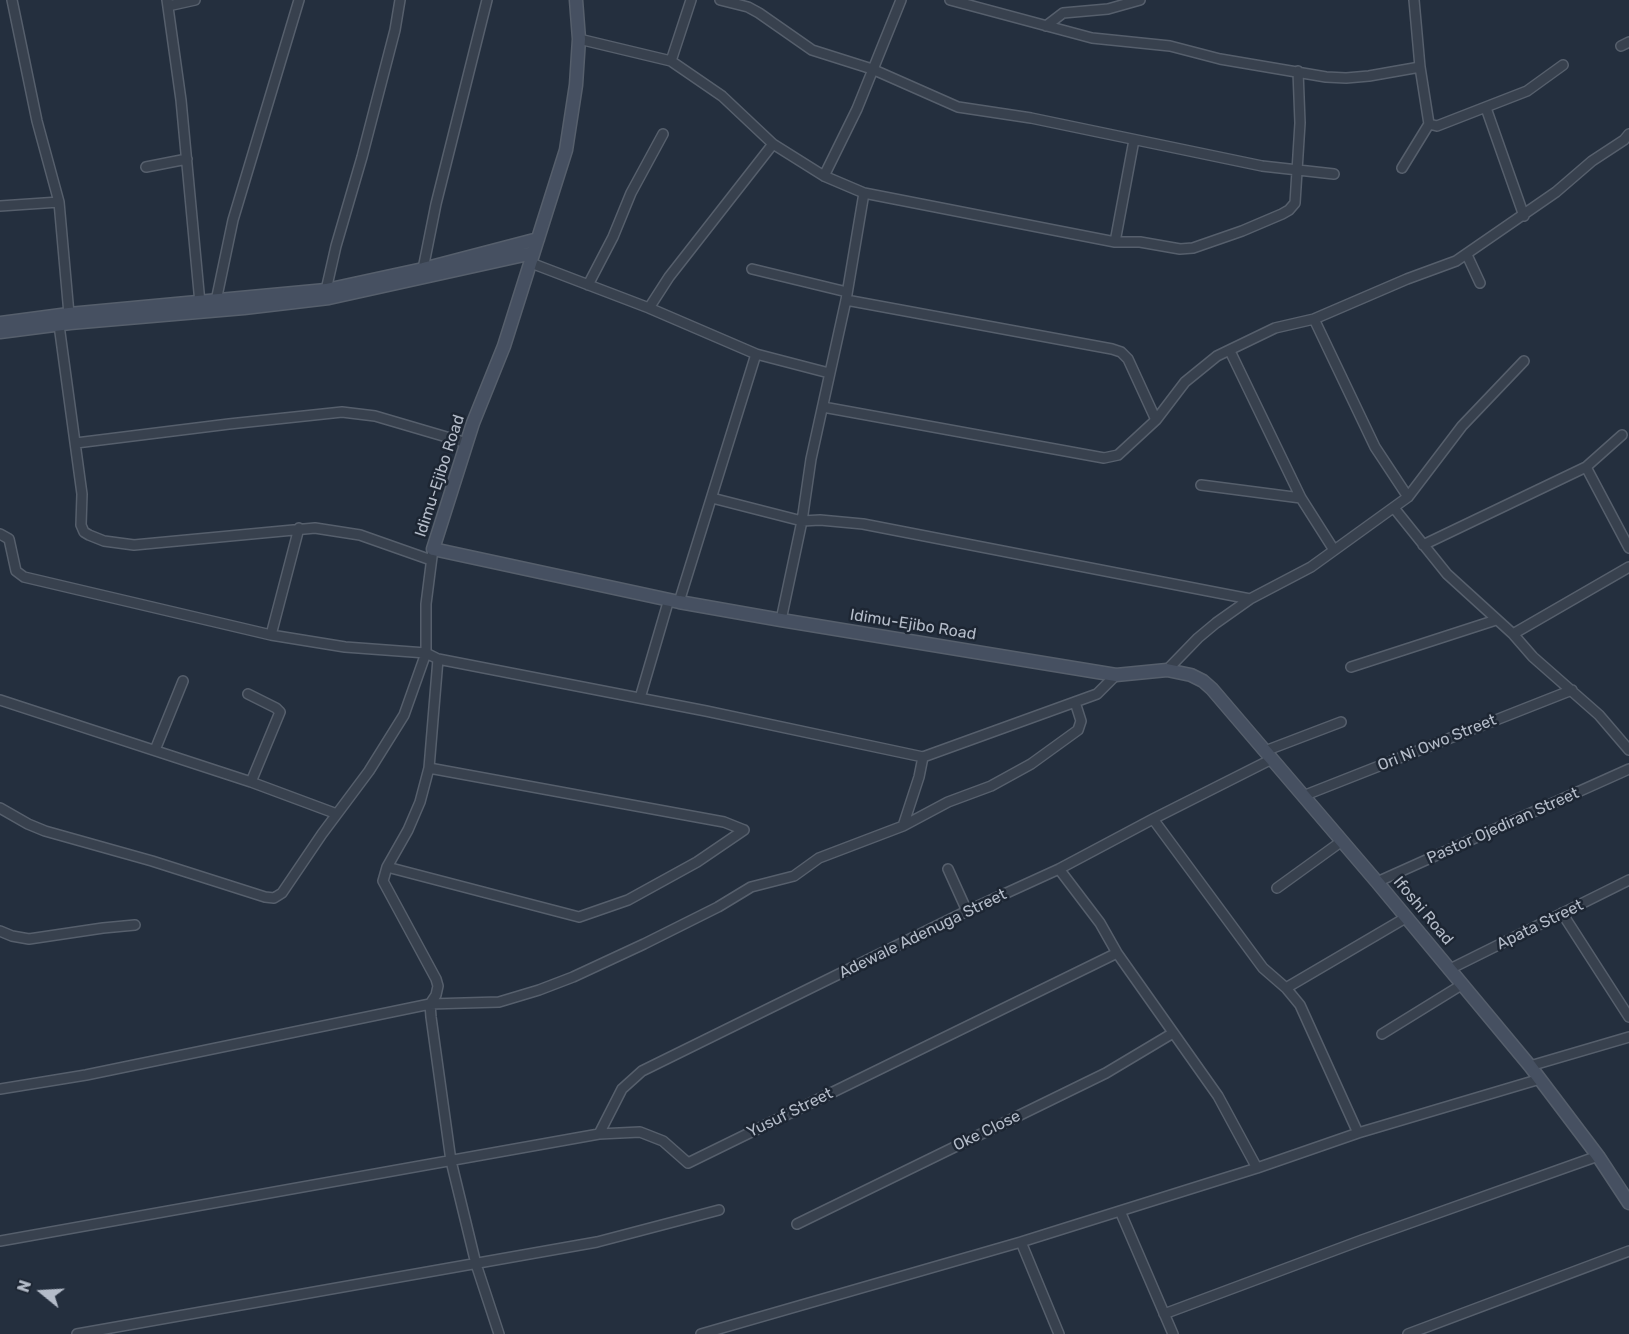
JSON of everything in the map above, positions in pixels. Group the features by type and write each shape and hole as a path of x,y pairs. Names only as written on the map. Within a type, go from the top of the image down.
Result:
{"main road":[{"name":"Idimu-Ejibo Road","path":"576,0 579,39 576,85 566,150 504,346 467,442 432,555 781,620 1116,675 1167,670"},
{"path":"0,322 216,301 243,304 326,290 347,290 538,239"},
{"path":"0,332 347,290 532,258"},
{"name":"Ifoshi Road","path":"1167,670 1191,675 1203,681 1269,755 1530,1066 1598,1156 1629,1203"}],"street":[{"path":"12,0 37,121 59,202 69,314"},
{"path":"195,0 168,3 187,159 200,303"},
{"path":"216,301 233,220 299,0"},
{"path":"326,290 396,30 400,0"},
{"path":"423,268 436,204 487,0"},
{"path":"671,61 691,0"},
{"path":"720,0 748,7 812,50 872,69 958,106 1031,118 1262,166 1334,174"},
{"path":"824,176 857,109 901,0"},
{"path":"950,0 1092,39 1163,45 1326,77 1369,76 1420,66"},
{"path":"1046,26 1063,13 1108,9 1140,0"},
{"path":"1402,168 1429,124 1420,66 1414,0"},
{"path":"579,39 671,61 722,96 773,144 824,176 864,193 1115,242 1140,242 1180,249 1242,231 1289,210 1294,203 1300,123 1298,71"},
{"path":"1429,124 1437,126 1527,92 1563,65"},
{"path":"1486,108 1524,216"},
{"path":"588,285 663,134"},
{"path":"823,407 1104,458 1118,455 1156,420 1185,382 1217,356 1275,328 1314,319 1467,255 1524,216 1629,134"},
{"path":"1115,242 1134,140"},
{"path":"649,308 669,277 773,144"},
{"path":"146,167 187,159"},
{"path":"781,620 802,521 811,459 846,296 864,193"},
{"path":"0,206 59,202"},
{"path":"1467,255 1480,283"},
{"path":"532,258 588,285 649,308 756,354 829,373"},
{"path":"752,269 846,296 1121,352 1128,359 1156,420"},
{"path":"1314,319 1375,447 1408,497"},
{"path":"0,808 45,831 274,898 282,893 375,763 404,716 426,653 426,604 432,555 360,535 325,529 299,528 134,545 104,541 88,536 81,525 82,494 59,325"},
{"path":"1230,351 1301,498 1334,550"},
{"path":"640,698 712,498 756,354"},
{"path":"1167,670 1198,638 1250,600 1311,567 1408,497 1462,426 1524,361"},
{"path":"76,443 342,412 375,416 467,442"},
{"path":"1423,545 1586,467 1622,435"},
{"path":"1586,467 1629,548"},
{"path":"1201,485 1301,498"},
{"path":"712,498 802,521 820,520 863,524 1250,600"},
{"path":"1394,508 1447,574 1513,634 1533,657 1607,722 1629,750"},
{"path":"271,635 299,528"},
{"path":"0,534 9,539 16,571 24,577 271,635 345,647 426,653 438,659 923,757 1097,694 1116,675"},
{"path":"1513,634 1629,567"},
{"path":"1351,667 1496,620"},
{"path":"438,659 429,768 420,802 408,830 387,867 383,881 438,986 430,1004 451,1161 476,1264 499,1334"},
{"path":"155,750 183,681"},
{"name":"Ori Ni Owo Street","path":"1303,796 1572,690"},
{"path":"248,694 280,712 251,782"},
{"path":"0,700 251,782 337,814"},
{"path":"0,1089 86,1075 430,1004 499,1002 538,990 573,977 644,944 718,907 751,887 794,876 819,858 903,826 948,802 991,786 1031,764 1078,730 1081,721 1075,702"},
{"name":"Adewale Adenuga Street","path":"599,1134 622,1089 642,1071 967,911 1059,869 1269,755 1341,722"},
{"path":"903,826 923,757"},
{"path":"387,867 579,916 628,900 646,891 697,862 744,830 724,822 429,768"},
{"name":"Pastor Ojediran Street","path":"1377,882 1629,769"},
{"path":"1153,819 1263,968 1286,988 1300,1005 1358,1133"},
{"path":"1277,888 1342,841"},
{"path":"948,869 967,911"},
{"path":"1059,869 1100,923 1117,953 1218,1096 1257,1168"},
{"name":"Apata Street","path":"1450,969 1629,880"},
{"path":"1562,914 1629,1017"},
{"path":"1286,988 1407,917"},
{"path":"0,931 29,939 103,927 135,925"},
{"name":"Yusuf Street","path":"0,1241 599,1134 640,1131 663,1141 688,1163 1117,953"},
{"path":"1382,1034 1463,984"},
{"name":"Oke Close","path":"797,1224 1106,1073 1173,1033"},
{"path":"1530,1066 1629,1037"},
{"path":"702,1334 735,1329 1021,1242 1257,1168 1358,1133 1540,1079"},
{"path":"1164,1314 1362,1240 1598,1156"},
{"path":"77,1334 597,1242 720,1210"},
{"path":"1120,1211 1173,1334"},
{"path":"1021,1242 1059,1334"},
{"path":"1408,1334 1629,1251"}]}
